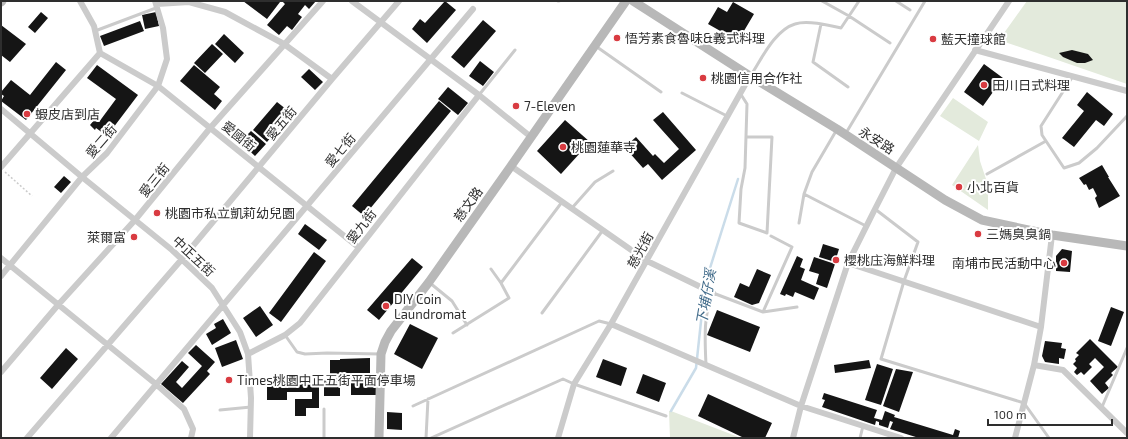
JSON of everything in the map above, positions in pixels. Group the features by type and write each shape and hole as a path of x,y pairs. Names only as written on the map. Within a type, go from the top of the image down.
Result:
{"main road":[{"name":"慈文路","path":"379,438 381,354 391,331 429,282 626,1"},
{"name":"永安路","path":"634,1 750,76 841,132 945,200 982,220 1052,235 1127,246"}],"street":[{"path":"1,168 100,52 95,31 86,10 80,1"},
{"path":"157,4 189,1 225,12 284,44 332,79"},
{"name":"愛三街","path":"1,372 58,305 135,220 211,127 323,1"},
{"path":"352,1 479,95 531,137"},
{"name":"愛五街","path":"27,438 182,259 399,1"},
{"path":"793,438 801,406 848,263 866,226 896,168 1009,1"},
{"name":"愛二街","path":"1,276 82,177 107,153 158,86 167,59 163,28 157,4"},
{"name":"愛七街","path":"111,438 473,9"},
{"path":"975,50 1127,91"},
{"name":"愛國街","path":"100,52 158,86 211,127 307,207 358,247"},
{"name":"慈光街","path":"558,438 574,384 647,261 750,76"},
{"name":"愛九街","path":"248,354 285,335 300,323 358,247 479,95"},
{"name":"中正五街","path":"1,109 182,259 212,288 240,332 248,354 251,407 250,438"},
{"path":"511,166 647,261 711,292"},
{"path":"1015,438 1034,365 1041,327 1052,235"},
{"path":"1,258 157,385 184,409 193,429 192,438"},
{"path":"848,263 1041,327"},
{"path":"611,324 801,406 901,438"},
{"path":"1034,365 1062,370 1127,433"}],"lane":[{"path":"822,1 849,16 890,43"},
{"path":"750,76 775,38 783,30 795,23 821,24 841,28 859,1"},
{"path":"896,1 910,10"},
{"path":"799,224 804,194 812,172 841,132 925,1"},
{"path":"95,31 157,4"},
{"path":"821,24 813,62 848,87"},
{"path":"595,46 661,92"},
{"path":"479,95 515,50"},
{"path":"1073,76 1041,126 1042,135 1064,168 1079,163 1098,148 1127,116"},
{"path":"740,92 747,104 746,137 746,168 742,189 739,223 767,233 772,137 746,137"},
{"path":"682,93 727,116"},
{"path":"987,174 1046,141"},
{"path":"572,209 595,182 614,171"},
{"path":"804,194 866,226"},
{"path":"501,283 562,202"},
{"path":"875,209 918,242 904,281 881,359 1024,402 1049,438"},
{"path":"542,313 603,230"},
{"path":"763,312 792,247 771,236"},
{"path":"453,333 509,298 491,269"},
{"path":"429,282 452,301 467,325"},
{"path":"703,364 704,338 711,292 763,312 797,307"},
{"path":"413,406 600,321 611,324"},
{"path":"285,335 297,352 305,354 327,352 381,354"},
{"path":"1102,408 1127,348"},
{"path":"432,438 563,379 666,416"},
{"path":"426,438 428,399"},
{"path":"220,410 251,407"},
{"path":"324,409 324,438"},
{"path":"860,438 863,426"}],"path":[{"path":"1,168 32,196"}],"shaded area":[{"path":"1027,1 1127,1 1127,84 999,40"},
{"path":"953,98 988,122 979,141 940,116"},
{"path":"978,145 980,161 988,185 988,210 952,185"},
{"path":"669,411 671,411 741,438 670,438"}],"building":[{"path":"243,1 279,1 280,2 267,19"},
{"path":"282,1 316,1 309,9 305,5 298,14 302,17 292,30 287,26 279,35 267,25 285,4"},
{"path":"445,1 456,10 427,43 412,29 420,19 425,23"},
{"path":"733,2 754,14 738,41 708,24 718,7 727,12"},
{"path":"41,12 48,18 35,33 28,27"},
{"path":"156,12 159,26 145,29 142,15"},
{"path":"483,20 496,31 464,68 451,57"},
{"path":"140,21 144,31 104,46 100,36"},
{"path":"1,25 26,44 10,62 1,55"},
{"path":"224,34 244,53 235,63 215,44"},
{"path":"212,44 223,54 205,73 194,63"},
{"path":"1072,50 1088,54 1093,60 1085,63 1077,63 1063,57 1059,53"},
{"path":"480,61 494,72 483,86 469,76"},
{"path":"56,62 66,70 26,120 1,101 4,96 1,92 11,80 30,95"},
{"path":"984,64 1003,78 983,106 964,92"},
{"path":"97,65 138,95 107,136 96,128 95,130 90,125 95,119 99,122 116,99 87,78"},
{"path":"194,65 220,87 214,94 222,101 215,110 180,81"},
{"path":"309,69 323,82 315,90 301,77"},
{"path":"448,87 468,103 458,115 438,99"},
{"path":"1087,92 1113,114 1104,126 1096,120 1074,147 1062,138 1084,111 1077,105"},
{"path":"439,101 451,111 364,216 352,206"},
{"path":"277,102 291,113 267,142 253,130"},
{"path":"663,112 696,150 662,180 648,164 643,168 627,150 629,148 627,145 636,137 653,156 655,154 664,163 679,149 653,120"},
{"name":"桃園蓮華寺","path":"565,120 590,142 561,174 537,151"},
{"path":"251,131 266,144 255,156 240,142"},
{"path":"1102,165 1120,196 1099,208 1095,198 1097,196 1093,188 1089,190 1086,184 1084,185 1079,178"},
{"path":"64,176 71,182 61,193 54,187"},
{"path":"305,224 327,240 319,250 298,234"},
{"path":"823,244 839,249 835,262 819,257"},
{"name":"南埔市民活動中心","path":"1062,249 1072,251 1070,272 1056,271 1056,256"},
{"path":"314,252 326,261 281,322 269,313"},
{"path":"797,256 803,259 800,267 805,269 801,280 819,288 814,300 795,292 793,297 786,294 785,296 780,294"},
{"path":"814,257 835,264 827,288 816,284 819,274 809,271"},
{"path":"412,258 423,267 379,320 367,310"},
{"path":"757,269 771,275 759,303 752,305 734,297 740,283 749,287"},
{"path":"260,306 273,325 256,337 243,318"},
{"path":"1111,307 1124,312 1111,346 1098,341"},
{"path":"717,310 760,327 750,352 707,335"},
{"path":"223,319 231,333 212,345 206,334 216,328 214,324"},
{"path":"410,324 438,338 422,369 394,354"},
{"path":"1090,339 1118,367 1111,373 1113,375 1105,383 1109,388 1102,394 1090,381 1104,367 1095,358 1089,364 1092,367 1084,375 1081,372 1077,375 1074,372 1077,368 1073,364 1079,355 1076,353"},
{"path":"236,340 243,359 222,367 215,348"},
{"path":"1045,341 1062,343 1061,348 1066,349 1064,359 1059,358 1059,364 1045,362 1042,356"},
{"path":"196,345 215,362 207,371 210,374 183,403 161,384 182,361 189,367 176,382 182,388 202,366 188,353"},
{"path":"66,348 78,359 52,389 40,378"},
{"path":"370,358 370,373 340,374 340,396 324,396 324,380 330,380 330,360"},
{"path":"603,359 627,368 621,386 596,377"},
{"path":"869,360 871,368 835,373 834,365"},
{"path":"877,364 893,369 881,405 865,400"},
{"path":"896,369 913,372 899,412 883,406"},
{"path":"643,374 666,383 659,402 636,393"},
{"path":"351,379 378,379 377,395 351,395"},
{"path":"319,383 319,408 306,408 306,416 295,416 295,399 312,399 312,392 287,392 287,400 267,400 267,384"},
{"path":"824,393 877,410 874,418 882,420 885,411 895,415 894,417 953,435 955,429 960,431 958,438 919,438 890,429 893,422 890,421 888,428 879,425 879,422 876,421 875,425 822,407 825,400 822,399"},
{"path":"708,394 772,423 765,438 744,438 698,416"},
{"path":"387,412 402,413 402,430 387,429"}],"waterway":[{"name":"下埔仔溪","path":"671,411 696,368 705,284 738,179"}],"place":[{"name":"悟芳素食魯味&義式料理","path":"617,38"},
{"name":"藍天撞球館","path":"933,39"},
{"name":"桃園信用合作社","path":"703,78"},
{"name":"田川日式料理","path":"984,85"},
{"name":"7-Eleven","path":"516,106"},
{"name":"蝦皮店到店","path":"27,114"},
{"name":"桃園蓮華寺","path":"563,147"},
{"name":"小北百貨","path":"959,187"},
{"name":"桃園市私立凱莉幼兒園","path":"157,213"},
{"name":"三媽臭臭鍋","path":"978,234"},
{"name":"萊爾富","path":"134,237"},
{"name":"櫻桃庒海鮮料理","path":"836,260"},
{"name":"南埔市民活動中心","path":"1064,263"},
{"name":"DIY Coin Laundromat","path":"386,306"},
{"name":"Times桃園中正五街平面停車場","path":"229,380"}]}
